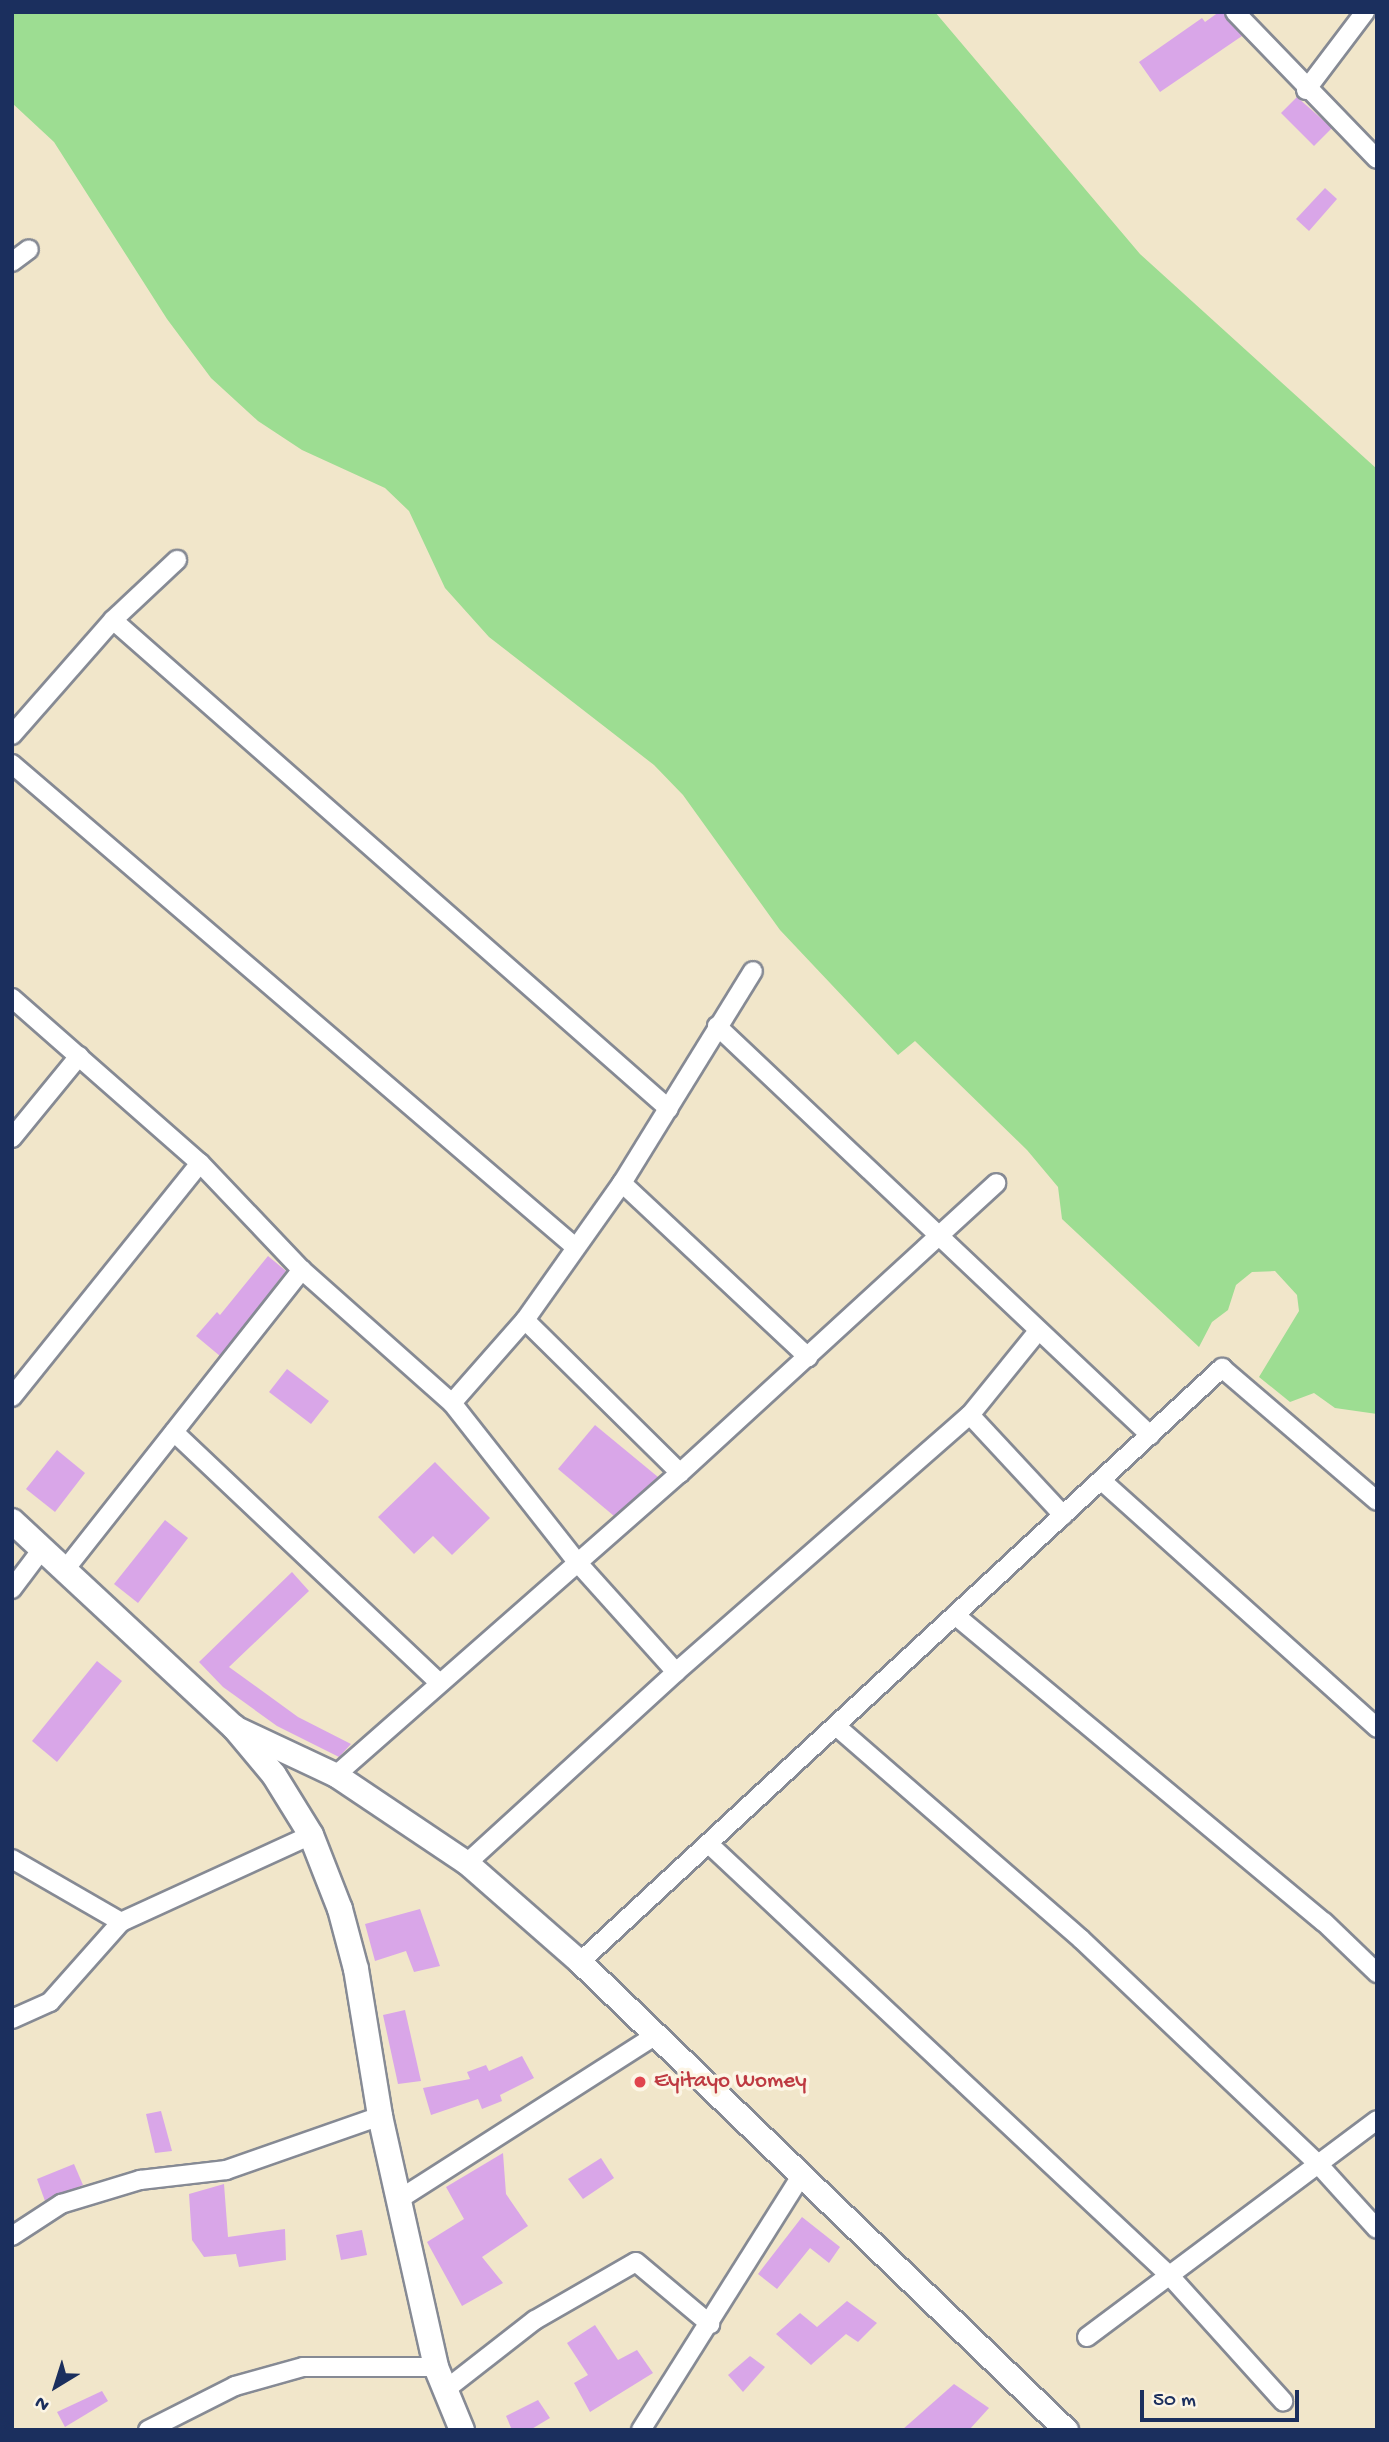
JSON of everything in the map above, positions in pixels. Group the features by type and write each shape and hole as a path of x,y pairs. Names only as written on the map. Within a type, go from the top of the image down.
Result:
{"main road":[{"path":"12,1521 233,1727 274,1774 311,1835 336,1898 356,1969 380,2116 398,2200 440,2378 462,2430"}],"street":[{"path":"1235,12 1306,90 1377,159"},
{"path":"1306,90 1365,12"},
{"path":"12,262 29,249"},
{"path":"12,735 113,620 177,560"},
{"path":"113,620 669,1109"},
{"path":"12,764 574,1246"},
{"path":"452,1403 525,1320 574,1246 622,1183 752,971"},
{"path":"12,998 200,1163 302,1270 452,1403 577,1562 676,1672"},
{"path":"717,1027 1150,1435"},
{"path":"12,1138 79,1056"},
{"path":"12,1397 200,1163"},
{"path":"336,1776 680,1473 940,1237 996,1182"},
{"path":"622,1183 808,1357"},
{"path":"64,1571 302,1270"},
{"path":"525,1320 680,1473"},
{"path":"467,1863 676,1672 970,1415 1038,1331"},
{"path":"580,1962 710,1846 1222,1368 1377,1501"},
{"path":"970,1415 1063,1515"},
{"path":"174,1432 439,1683"},
{"path":"1101,1480 1377,1728"},
{"path":"12,1589 42,1549"},
{"path":"955,1615 1324,1922 1377,1973"},
{"path":"836,1726 1082,1939 1319,2165 1377,2229"},
{"path":"233,1727 336,1776 467,1863 580,1962 800,2178 1066,2430"},
{"path":"12,2018 50,2002 121,1922 311,1835"},
{"path":"710,1846 1170,2276 1283,2401"},
{"path":"12,1859 121,1922"},
{"path":"398,2200 654,2036"},
{"path":"12,2236 61,2204 140,2180 226,2170 380,2116"},
{"path":"1087,2337 1377,2120"},
{"path":"641,2430 800,2178"},
{"path":"148,2430 235,2386 303,2367 440,2378 636,2262 710,2324"}],"green space":[{"path":"12,12 935,12 1140,254 1377,469 1377,1414 1335,1408 1314,1393 1290,1402 1259,1377 1299,1311 1297,1295 1275,1271 1252,1272 1236,1285 1228,1310 1212,1322 1199,1347 1062,1219 1058,1187 1027,1150 915,1041 898,1055 780,930 683,795 654,765 489,637 445,588 409,511 385,488 302,450 258,421 211,378 167,319 54,142 12,103"}],"building":[{"path":"1219,12 1224,12 1242,36 1160,92 1139,62 1202,18 1205,22"},
{"path":"1297,97 1332,128 1314,146 1281,113"},
{"path":"1325,188 1337,199 1309,231 1296,219"},
{"path":"268,1256 286,1271 220,1356 196,1336 217,1312 220,1315"},
{"path":"287,1369 329,1401 311,1424 269,1392"},
{"path":"595,1425 658,1477 614,1516 558,1469"},
{"path":"57,1450 85,1473 55,1512 26,1489"},
{"path":"435,1462 490,1518 452,1555 433,1536 414,1554 378,1517"},
{"path":"165,1520 188,1538 138,1603 114,1584"},
{"path":"292,1572 309,1591 229,1667 298,1717 351,1744 339,1757 277,1726 223,1687 199,1662"},
{"path":"97,1661 122,1681 57,1762 32,1741"},
{"path":"420,1909 440,1966 414,1972 406,1951 375,1961 365,1924"},
{"path":"405,2010 421,2081 398,2084 383,2015"},
{"path":"522,2056 534,2078 500,2095 502,2101 482,2109 478,2099 431,2115 423,2088 470,2079 467,2072 486,2065 489,2071"},
{"path":"161,2111 172,2151 155,2153 146,2114"},
{"path":"503,2153 506,2194 528,2226 482,2257 503,2283 462,2306 427,2242 464,2219 446,2187"},
{"path":"601,2158 614,2178 583,2199 568,2179"},
{"path":"74,2164 83,2185 45,2201 37,2179"},
{"path":"224,2184 228,2237 285,2229 286,2260 239,2267 236,2254 204,2257 192,2240 189,2194"},
{"path":"802,2217 840,2247 829,2263 810,2248 777,2289 758,2274"},
{"path":"362,2230 367,2255 341,2260 336,2235"},
{"path":"847,2301 877,2323 858,2342 846,2334 811,2365 776,2334 800,2313 817,2327"},
{"path":"595,2325 618,2360 637,2350 653,2373 590,2412 574,2383 588,2375 567,2343"},
{"path":"750,2356 765,2367 743,2392 728,2375"},
{"path":"954,2384 989,2408 969,2430 902,2430"},
{"path":"102,2391 108,2401 65,2427 57,2412"},
{"path":"538,2400 550,2418 530,2430 512,2430 506,2416"}],"place":[{"name":"Eyitayo Womey","path":"640,2082"}]}
